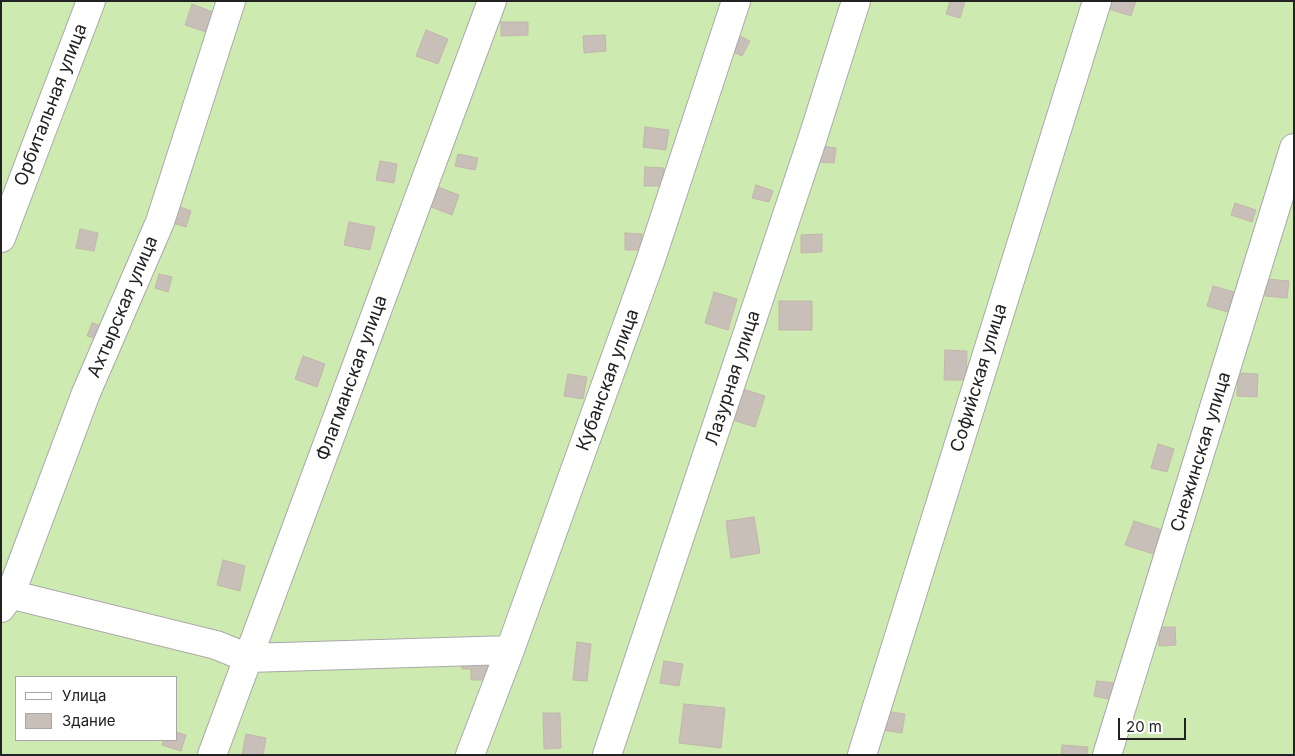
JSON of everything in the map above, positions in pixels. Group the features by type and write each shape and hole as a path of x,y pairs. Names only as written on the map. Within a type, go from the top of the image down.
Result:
{"lane":[{"name":"Орбитальная улица","path":"1,238 91,1"},
{"name":"Ахтырская улица","path":"4,598 86,393 160,222 231,1"},
{"name":"Флагманская улица","path":"212,755 492,1"},
{"name":"Кубанская улица","path":"470,755 510,650 650,262 736,1"},
{"name":"Лазурная улица","path":"607,755 809,150 856,1"},
{"name":"Софийская улица","path":"862,755 1098,1"},
{"name":"Снежинская улица","path":"1107,755 1294,148"},
{"path":"4,598 216,644 248,658 510,650"}],"green space":[{"path":"1,1 1294,1 1294,755 1,755"}],"building":[{"path":"950,1 965,1 960,18 946,14"},
{"path":"1108,1 1136,1 1131,16 1106,8"},
{"path":"192,4 213,12 206,32 185,25"},
{"path":"501,22 528,22 528,35 501,36"},
{"path":"426,30 448,39 438,64 416,56"},
{"path":"732,32 750,41 742,56 725,48"},
{"path":"605,35 606,51 584,53 583,36"},
{"path":"645,127 669,130 666,150 643,147"},
{"path":"822,146 836,148 834,163 820,162"},
{"path":"458,154 478,158 475,170 455,166"},
{"path":"380,161 397,164 394,183 376,180"},
{"path":"645,167 664,168 663,186 644,186"},
{"path":"756,185 773,191 769,202 752,198"},
{"path":"438,187 459,195 452,215 431,207"},
{"path":"1235,203 1256,210 1252,222 1231,215"},
{"path":"178,206 191,211 186,227 172,223"},
{"path":"349,222 375,227 370,250 344,245"},
{"path":"80,229 98,233 94,251 76,248"},
{"path":"625,233 642,234 641,250 625,250"},
{"path":"822,234 822,252 801,253 801,235"},
{"path":"159,274 172,277 168,292 155,288"},
{"path":"1267,279 1289,281 1287,298 1265,296"},
{"path":"1213,286 1234,292 1228,312 1207,306"},
{"path":"714,292 737,299 728,330 705,323"},
{"path":"779,301 812,301 812,330 779,330"},
{"path":"92,323 106,327 102,340 87,336"},
{"path":"945,350 967,351 966,380 944,380"},
{"path":"303,356 325,364 317,387 295,379"},
{"path":"1238,373 1258,374 1257,397 1237,396"},
{"path":"568,374 587,377 583,399 564,396"},
{"path":"743,389 765,396 755,427 733,420"},
{"path":"1158,444 1174,449 1167,472 1151,468"},
{"path":"754,517 760,553 731,558 726,521"},
{"path":"1134,521 1165,531 1157,555 1125,545"},
{"path":"223,560 245,566 240,591 217,585"},
{"path":"1159,627 1175,627 1176,645 1159,646"},
{"path":"577,642 591,644 587,681 573,680"},
{"path":"462,657 491,657 491,680 471,680 471,669 462,669"},
{"path":"664,661 683,664 679,686 660,683"},
{"path":"1097,681 1115,683 1113,700 1094,696"},
{"path":"684,704 725,708 721,748 679,743"},
{"path":"885,711 905,714 902,733 882,730"},
{"path":"543,713 560,713 561,748 544,749"},
{"path":"178,733 186,735 181,751 162,745 164,741 178,741"},
{"path":"246,734 266,738 263,755 242,755"},
{"path":"1062,745 1088,747 1087,755 1061,755"}]}
